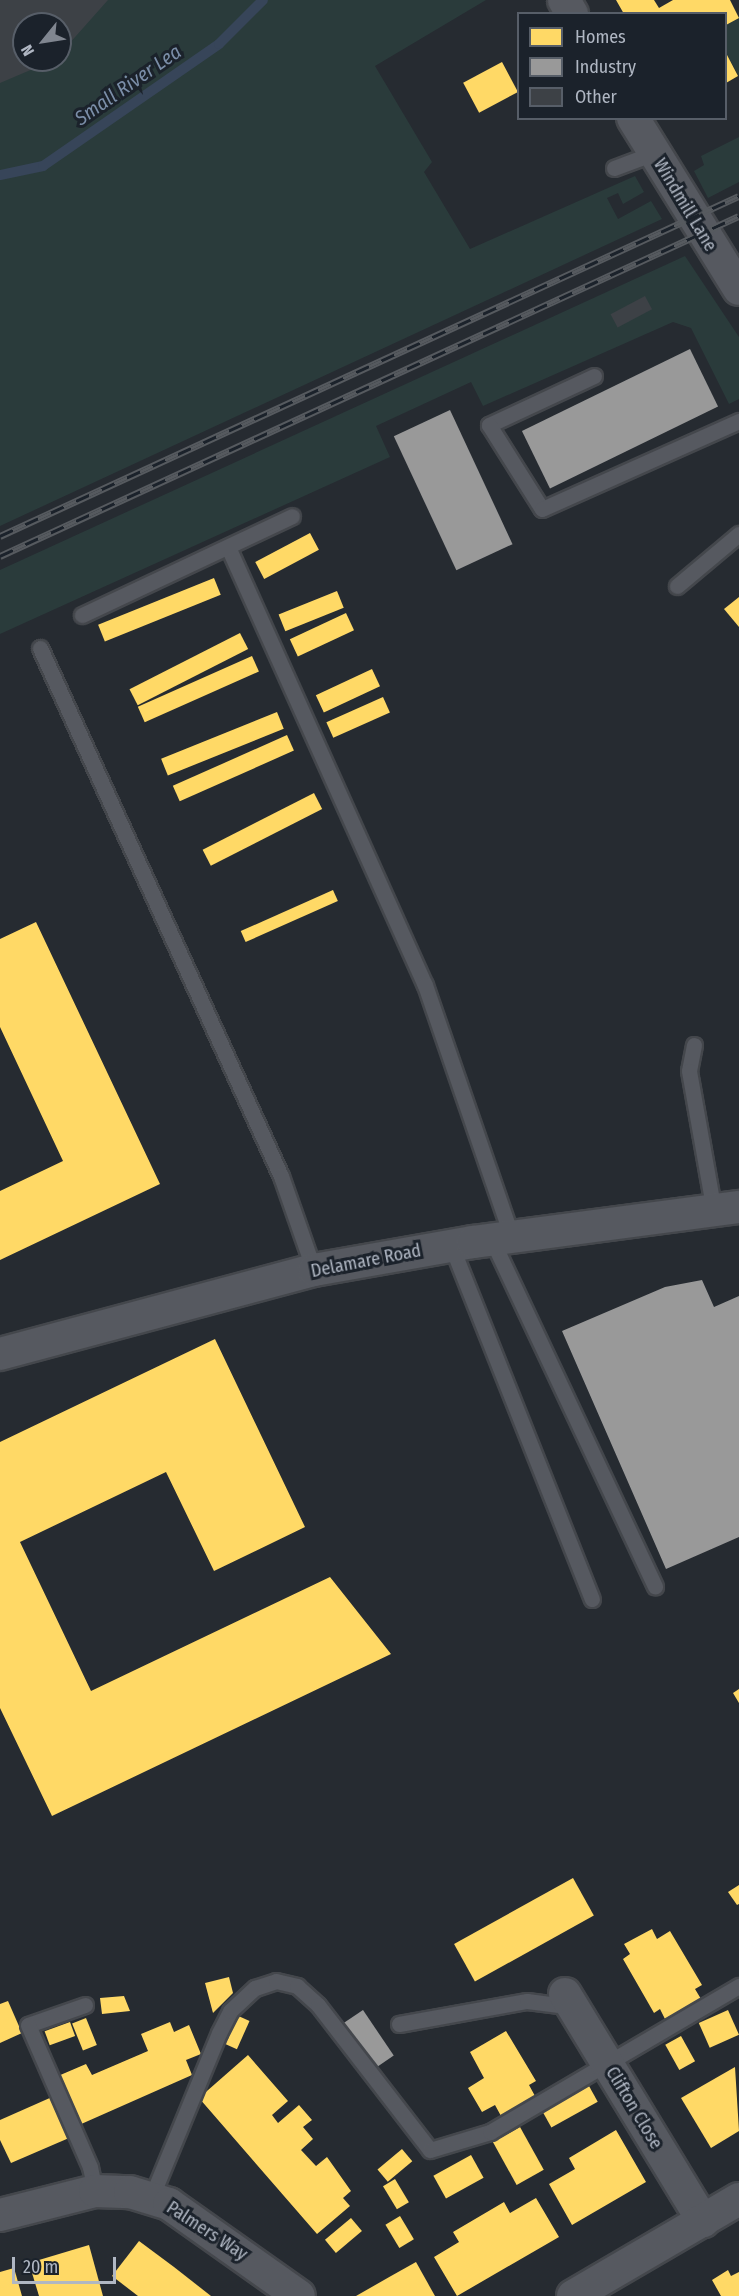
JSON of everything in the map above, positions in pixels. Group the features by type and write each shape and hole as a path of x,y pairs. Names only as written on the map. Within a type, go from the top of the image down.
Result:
{"street":[{"name":"Windmill Lane","path":"634,120 739,289"},
{"name":"Delamare Road","path":"0,1354 314,1270 451,1245 726,1209"},
{"name":"Clifton Close","path":"569,2001 703,2221"},
{"name":"Palmers Way","path":"0,2215 95,2191 151,2198 169,2204 299,2296"},
{"path":"573,2296 739,2199"}],"lane":[{"path":"614,168 654,153"},
{"path":"594,376 489,425 542,509 739,421"},
{"path":"82,615 292,516"},
{"path":"677,586 739,534"},
{"path":"228,547 425,985 502,1239 655,1587"},
{"path":"40,648 281,1176 314,1270"},
{"path":"694,1045 689,1071 726,1209"},
{"path":"451,1245 592,1599"},
{"path":"151,2198 230,2011 255,1988 276,1981 297,1986 318,2005 430,2150 490,2132 739,1986"},
{"path":"399,2024 527,2001 569,2001"},
{"path":"85,2006 28,2025 90,2167 95,2191"}],"shaded area":[{"path":"0,0 486,0 375,66 432,162 424,172 470,249 635,176 644,192 623,204 618,193 607,198 618,219 651,201 662,219 0,526"},
{"path":"739,18 739,76 727,55 727,24"},
{"path":"739,137 739,182 708,198 694,171 704,165 701,156"},
{"path":"685,256 739,337 739,399 729,404 691,328 673,322 483,406 471,382 376,426 390,457 0,634 0,570"}],"building: Homes":[{"path":"616,0 654,0 659,8 673,0 730,0 739,18 727,24 727,12 623,12"},
{"path":"727,55 738,76 727,82"},
{"path":"502,62 517,93 479,113 463,83"},
{"path":"310,533 319,550 264,579 255,562"},
{"path":"214,578 221,595 105,642 98,625"},
{"path":"337,591 344,608 285,631 279,615"},
{"path":"739,597 739,627 724,609"},
{"path":"346,613 354,630 298,656 290,639"},
{"path":"240,633 248,649 138,705 130,689"},
{"path":"252,656 259,672 145,722 138,707"},
{"path":"372,669 380,686 324,712 316,695"},
{"path":"383,697 390,713 333,738 326,722"},
{"path":"277,712 284,729 168,776 161,759"},
{"path":"287,735 294,751 180,801 173,786"},
{"path":"314,793 322,809 211,866 203,850"},
{"path":"333,890 338,901 246,942 241,931"},
{"path":"36,922 160,1184 0,1260 0,1191 63,1161 0,1027 0,939"},
{"path":"215,1339 305,1527 214,1571 166,1472 20,1542 91,1691 330,1577 391,1654 52,1816 0,1708 0,1442"},
{"path":"739,1689 739,1703 733,1693"},
{"path":"573,1878 594,1916 475,1982 454,1944"},
{"path":"739,1885 739,1904 737,1905 728,1892"},
{"path":"652,1929 657,1939 670,1931 702,1985 695,1989 701,1999 665,2019 660,2009 654,2013 623,1959 630,1954 624,1944"},
{"path":"229,1977 233,1993 213,2013 205,1983"},
{"path":"124,1996 130,2011 102,2014 100,1998"},
{"path":"8,2001 22,2033 0,2043 0,2004"},
{"path":"728,2010 739,2035 710,2048 699,2023"},
{"path":"234,2014 250,2021 237,2049 221,2042"},
{"path":"86,2018 97,2045 83,2051 72,2024"},
{"path":"70,2022 75,2036 50,2045 45,2031"},
{"path":"170,2022 174,2032 189,2025 201,2054 186,2060 192,2075 79,2125 58,2076 86,2064 92,2075 148,2051 141,2034"},
{"path":"506,2031 536,2081 529,2085 535,2096 501,2116 495,2105 482,2112 468,2088 484,2078 470,2052"},
{"path":"681,2036 695,2061 679,2070 665,2045"},
{"path":"248,2055 288,2101 272,2115 278,2123 299,2105 312,2120 303,2127 313,2139 301,2150 316,2166 327,2157 351,2191 343,2198 350,2206 317,2234 199,2098"},
{"path":"735,2067 739,2131 711,2148 681,2098"},
{"path":"589,2086 598,2102 551,2127 543,2112"},
{"path":"52,2097 69,2138 11,2163 0,2140 0,2120"},
{"path":"520,2127 544,2170 517,2185 493,2142"},
{"path":"616,2130 646,2182 572,2225 549,2184 575,2169 569,2158"},
{"path":"402,2149 412,2161 388,2182 377,2170"},
{"path":"471,2155 484,2178 446,2199 433,2176"},
{"path":"395,2179 409,2202 397,2209 383,2186"},
{"path":"536,2198 559,2237 457,2296 434,2257 459,2242 453,2232 504,2202 510,2213"},
{"path":"400,2216 414,2239 399,2248 385,2225"},
{"path":"351,2218 362,2231 336,2253 325,2240"},
{"path":"139,2241 211,2296 138,2296 112,2276"},
{"path":"89,2245 103,2296 39,2296 29,2263"},
{"path":"416,2262 435,2296 356,2296 391,2276"},
{"path":"14,2268 22,2296 0,2296 0,2272"},
{"path":"728,2270 731,2276 739,2272 739,2296 721,2296 712,2280"}],"building: Industry":[{"path":"690,349 718,407 550,488 522,431"},
{"path":"450,410 513,544 456,570 394,436"},
{"path":"702,1280 714,1307 739,1296 739,1537 666,1569 562,1331 665,1287"},
{"path":"363,2010 394,2056 372,2070 341,2025"}],"building: Other":[{"path":"0,0 108,0 72,40 72,12 12,12 12,72 26,72 0,83"},
{"path":"645,296 652,309 618,328 611,314"}],"waterway":[{"name":"Small River Lea","path":"0,175 43,166 219,44 263,0"}],"railway":[{"path":"0,536 739,196"},
{"path":"0,556 739,216"}]}
